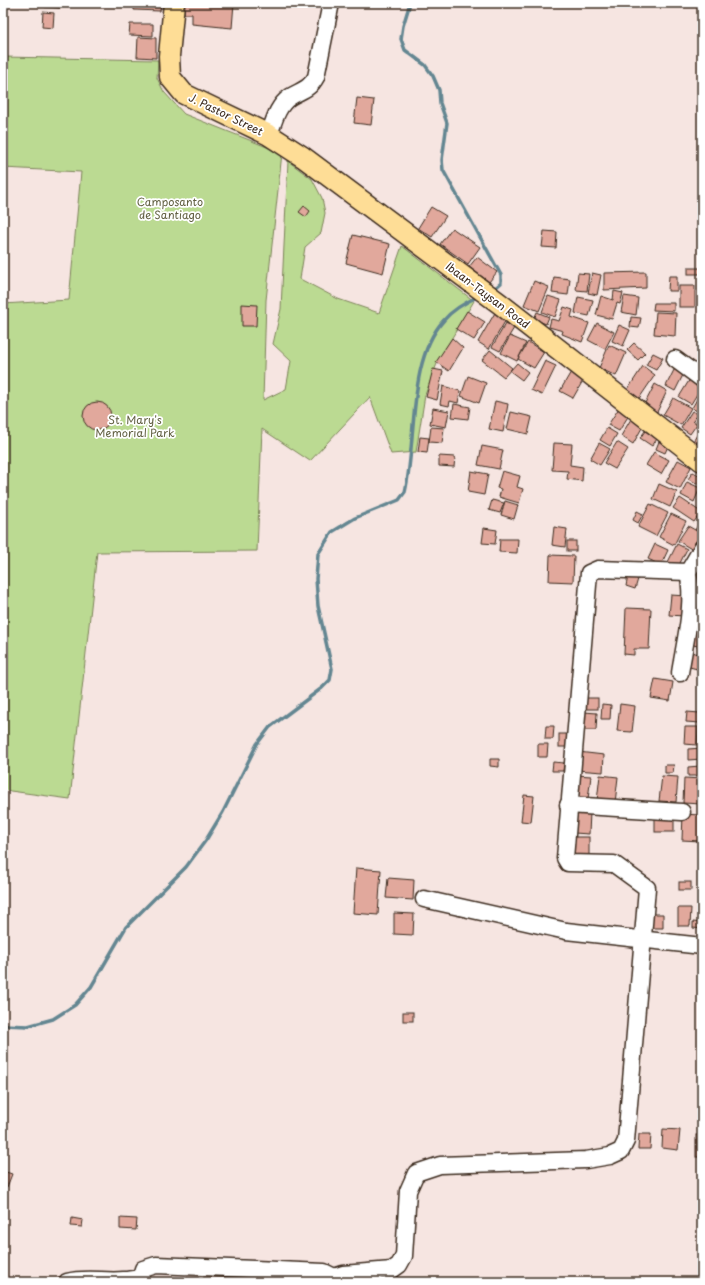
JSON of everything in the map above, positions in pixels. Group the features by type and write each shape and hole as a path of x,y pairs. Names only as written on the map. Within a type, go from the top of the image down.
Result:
{"main road":[{"name":"J. Pastor Street","path":"174,3 169,56 170,77 184,94 269,135"},
{"name":"Ibaan-Taysan Road","path":"269,135 309,162 499,303 702,461"}],"street":[{"path":"269,135 278,111 288,98 311,87 316,77 331,3"},
{"path":"675,359 702,379"},
{"path":"680,673 689,616 690,582 688,572 702,548"},
{"path":"67,1282 84,1279 125,1280 132,1278 139,1280 143,1269 156,1265 324,1272 332,1280 343,1274 392,1270 399,1265 404,1256 408,1191 416,1173 440,1165 586,1160 610,1156 621,1151 626,1141 647,888 614,864 566,861 568,805 589,573 598,569 688,572"},
{"path":"568,805 682,812"},
{"path":"424,899 566,931 643,941 702,946"}],"green space":[{"path":"3,57 158,60 157,78 164,92 184,114 282,153 266,300 263,400 286,389 291,361 273,344 281,309 288,161 312,179 322,198 325,213 321,233 305,247 300,279 338,299 379,313 402,246 474,301 438,361 425,395 416,452 391,454 370,397 310,461 262,429 257,551 97,552 70,799 3,790 3,304 69,300 81,172 3,168"}],"building":[{"path":"45,3 61,3 60,8 45,7"},
{"path":"134,3 161,3 160,11 134,10"},
{"path":"185,3 234,3 232,28 192,24 192,14 184,14"},
{"path":"43,12 54,13 53,28 42,27"},
{"path":"130,24 153,24 153,36 129,35"},
{"path":"138,37 156,38 156,58 137,57"},
{"path":"357,98 374,100 371,125 354,123"},
{"path":"304,206 310,211 306,217 299,212"},
{"path":"431,207 446,216 432,237 418,228"},
{"path":"452,228 480,247 468,264 440,244"},
{"path":"544,231 557,232 556,248 542,247"},
{"path":"353,235 390,244 383,273 346,263"},
{"path":"477,257 497,272 489,282 469,267"},
{"path":"688,268 702,268 702,274 688,274"},
{"path":"646,272 646,288 604,290 604,273"},
{"path":"578,273 589,274 587,291 576,290"},
{"path":"592,273 601,275 597,295 588,293"},
{"path":"669,276 677,276 677,291 668,291"},
{"path":"554,277 570,279 568,295 552,293"},
{"path":"534,281 549,287 539,311 524,305"},
{"path":"679,286 695,286 695,307 679,307"},
{"path":"614,291 623,293 620,304 617,303 612,319 596,315 601,296 613,300"},
{"path":"548,296 561,300 555,317 542,312"},
{"path":"624,296 638,298 636,315 621,312"},
{"path":"578,297 593,300 589,316 575,313"},
{"path":"654,303 674,303 674,311 653,310"},
{"path":"242,304 257,305 256,326 242,326"},
{"path":"564,307 573,310 571,317 589,323 582,342 562,334 563,331 549,327 551,319 559,321"},
{"path":"467,311 485,322 474,340 456,329"},
{"path":"496,311 507,318 489,349 478,342"},
{"path":"537,312 549,317 546,324 534,319"},
{"path":"656,312 676,313 675,336 654,334"},
{"path":"631,317 641,318 639,328 630,327"},
{"path":"506,323 514,328 500,351 492,347"},
{"path":"597,323 614,332 605,349 588,340"},
{"path":"619,325 630,330 623,346 612,341"},
{"path":"510,336 526,343 517,361 501,353"},
{"path":"452,338 463,348 449,371 436,362"},
{"path":"528,342 544,352 534,368 518,359"},
{"path":"634,343 645,353 638,360 627,350"},
{"path":"609,345 626,353 616,376 599,368"},
{"path":"490,350 512,368 504,377 482,360"},
{"path":"653,353 663,358 656,370 646,365"},
{"path":"545,361 556,366 542,395 531,390"},
{"path":"517,363 528,372 522,380 510,371"},
{"path":"643,366 655,375 638,400 626,392"},
{"path":"676,366 685,371 675,391 666,386"},
{"path":"433,369 443,371 437,400 426,397"},
{"path":"572,370 585,377 573,398 560,391"},
{"path":"468,376 486,383 479,403 461,396"},
{"path":"690,379 702,386 691,404 679,397"},
{"path":"655,384 667,391 657,412 644,405"},
{"path":"443,386 460,391 458,403 450,401 449,406 440,404"},
{"path":"702,390 702,414 692,408"},
{"path":"673,398 691,408 681,425 663,415"},
{"path":"495,401 508,404 503,432 489,429"},
{"path":"97,402 107,406 111,416 107,426 97,430 87,426 83,416 87,406"},
{"path":"454,404 470,407 468,419 452,417"},
{"path":"433,408 449,411 446,427 430,424"},
{"path":"619,408 629,415 619,431 608,425"},
{"path":"692,411 698,414 693,421 697,424 690,434 681,428"},
{"path":"511,412 532,417 528,434 507,429"},
{"path":"700,416 702,417 702,425 696,422"},
{"path":"631,419 643,426 633,444 621,436"},
{"path":"431,427 444,428 442,443 429,442"},
{"path":"607,428 617,434 610,446 600,440"},
{"path":"645,431 657,439 652,446 640,438"},
{"path":"697,435 702,437 702,448 692,443"},
{"path":"420,437 429,438 427,453 418,452"},
{"path":"660,439 669,444 665,453 656,449"},
{"path":"617,442 628,449 615,469 604,463"},
{"path":"554,443 572,444 570,465 583,467 582,481 567,479 568,471 552,470"},
{"path":"599,443 610,449 600,465 590,459"},
{"path":"482,446 503,450 499,469 478,465"},
{"path":"654,452 669,460 661,474 646,465"},
{"path":"439,456 455,457 454,467 439,466"},
{"path":"678,460 691,467 680,489 666,482"},
{"path":"471,471 488,474 484,495 468,492"},
{"path":"502,471 520,476 517,487 523,489 519,503 499,497 501,489 497,488"},
{"path":"693,472 702,477 698,484 688,479"},
{"path":"687,482 700,488 694,502 681,495"},
{"path":"659,484 677,492 670,507 653,499"},
{"path":"680,498 701,512 694,522 673,508"},
{"path":"492,500 504,503 500,513 489,510"},
{"path":"505,501 518,505 514,519 501,515"},
{"path":"650,504 668,513 656,536 638,527"},
{"path":"637,511 643,514 638,523 633,520"},
{"path":"671,514 686,521 674,545 659,537"},
{"path":"702,518 702,533 695,530"},
{"path":"688,526 702,534 693,550 678,541"},
{"path":"554,527 567,529 565,547 552,545"},
{"path":"484,528 497,530 495,544 482,543"},
{"path":"500,539 518,539 517,553 499,552"},
{"path":"567,541 576,541 576,551 567,551"},
{"path":"655,544 668,550 661,565 648,559"},
{"path":"677,544 687,549 678,567 668,562"},
{"path":"550,555 574,556 573,582 549,581"},
{"path":"628,576 638,579 635,589 626,586"},
{"path":"671,595 686,596 684,616 669,615"},
{"path":"626,608 651,609 649,649 634,649 634,655 624,654"},
{"path":"694,625 702,627 702,647 689,644"},
{"path":"690,652 700,654 697,669 686,666"},
{"path":"655,679 673,682 670,701 651,698"},
{"path":"582,698 598,698 598,709 582,709"},
{"path":"602,704 611,705 610,719 601,719"},
{"path":"620,704 635,706 632,732 617,731"},
{"path":"584,712 597,713 596,730 584,730"},
{"path":"687,712 700,713 700,723 686,722"},
{"path":"546,726 554,726 553,739 545,739"},
{"path":"685,727 698,727 697,745 684,744"},
{"path":"700,729 702,729 702,742 699,742"},
{"path":"559,734 570,734 570,747 559,747"},
{"path":"538,744 548,744 547,757 538,757"},
{"path":"702,748 702,759 688,760 688,749"},
{"path":"578,752 604,755 603,772 576,770"},
{"path":"490,759 499,759 499,767 490,766"},
{"path":"553,762 564,763 563,771 552,771"},
{"path":"665,765 674,765 673,773 665,773"},
{"path":"700,766 701,776 688,776 688,767"},
{"path":"576,775 591,776 588,799 573,798"},
{"path":"600,775 618,777 615,803 597,801"},
{"path":"662,776 678,777 676,802 659,801"},
{"path":"684,778 702,779 702,804 683,803"},
{"path":"524,795 534,796 531,822 521,821"},
{"path":"576,811 590,812 589,834 574,833"},
{"path":"683,814 700,815 700,841 682,840"},
{"path":"655,815 674,815 674,832 655,832"},
{"path":"570,837 589,837 589,856 570,856"},
{"path":"356,868 381,870 378,915 353,913"},
{"path":"388,878 414,880 413,900 386,898"},
{"path":"679,882 691,882 691,890 679,890"},
{"path":"678,908 691,908 690,926 678,926"},
{"path":"394,913 414,914 413,935 394,934"},
{"path":"653,914 663,914 663,928 652,928"},
{"path":"693,922 702,923 702,929 693,928"},
{"path":"403,1012 413,1012 413,1021 403,1021"},
{"path":"663,1129 680,1130 678,1150 662,1148"},
{"path":"639,1134 651,1134 650,1149 638,1149"},
{"path":"696,1135 702,1135 702,1157 696,1157"},
{"path":"3,1171 12,1174 7,1187 3,1186"},
{"path":"72,1218 83,1220 82,1227 71,1226"},
{"path":"120,1218 137,1219 136,1230 120,1229"}],"waterway":[{"path":"410,3 403,26 401,39 405,50 425,65 433,76 439,90 440,103 447,123 442,160 443,170 501,275 501,283 493,290"},
{"path":"3,1025 28,1026 53,1019 75,1005 91,987 126,927 186,867 206,840 223,812 257,744 270,727 322,688 330,680 332,669 318,606 316,579 318,554 332,532 355,518 399,500 405,492 409,472 415,402 424,357 432,337 451,312 479,296"}],"park label":[{"name":"Camposanto de Santiago","path":"170,207"},
{"name":"St. Mary's Memorial Park","path":"135,425"}]}
